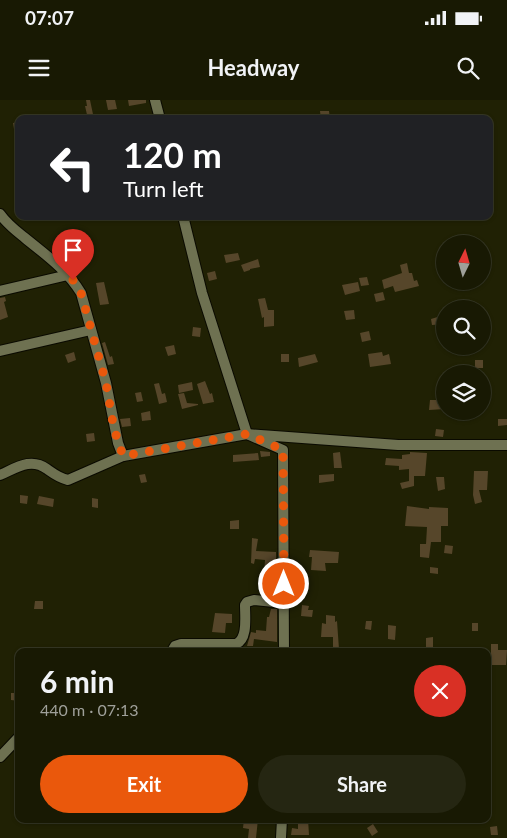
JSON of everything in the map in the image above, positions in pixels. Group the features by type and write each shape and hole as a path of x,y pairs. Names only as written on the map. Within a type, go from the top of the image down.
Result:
{"street":[{"path":"155,100 159,115"},
{"path":"0,214 3,224 58,265 81,293 106,383 114,429 123,456"},
{"path":"184,220 202,293 247,434 283,450 284,648"},
{"path":"0,291 68,275"},
{"path":"0,351 91,330"},
{"path":"0,475 35,462 61,478 68,480 123,456 247,434 398,445 507,444"},
{"path":"174,648 180,644 236,644 241,642 244,637 245,606 247,602 254,600 284,603"},
{"path":"0,757 15,741"},
{"path":"282,823 282,838"}],"building":[{"path":"86,100 90,100 93,115 87,115 85,106 87,106"},
{"path":"106,100 115,100 117,109 108,110"},
{"path":"128,100 146,100 146,103 129,106"},
{"path":"320,111 329,111 330,115 320,115"},
{"path":"90,237 92,245 85,246 83,238"},
{"path":"238,253 240,260 226,263 224,255"},
{"path":"258,259 260,267 244,272 241,265"},
{"path":"407,263 409,273 412,273 414,281 417,280 419,286 395,292 393,286 384,289 382,280 402,273 400,265"},
{"path":"215,271 217,279 209,281 207,273"},
{"path":"367,277 369,285 361,286 359,278"},
{"path":"104,282 109,304 100,305 96,283"},
{"path":"358,282 360,291 345,295 342,285"},
{"path":"383,292 385,300 376,302 374,294"},
{"path":"5,297 6,301 4,302 8,317 0,320 0,298"},
{"path":"265,298 268,310 274,310 274,326 264,327 264,317 262,318 258,299"},
{"path":"354,310 355,319 346,320 344,311"},
{"path":"436,317 436,325 432,325 431,319"},
{"path":"193,327 201,328 200,337 192,336"},
{"path":"369,331 371,340 362,342 360,333"},
{"path":"105,342 114,364 108,365 102,343"},
{"path":"174,345 176,354 168,356 165,347"},
{"path":"74,352 76,360 68,363 65,355"},
{"path":"382,352 383,356 389,354 391,364 370,367 368,354"},
{"path":"281,354 289,354 289,362 281,362"},
{"path":"315,354 318,362 299,367 298,358"},
{"path":"475,360 483,360 483,365 475,365"},
{"path":"205,381 210,394 212,393 214,402 203,404 197,384"},
{"path":"192,382 193,390 179,393 178,385"},
{"path":"159,383 162,394 165,393 167,402 159,404 154,384"},
{"path":"141,392 143,401 137,402 135,393"},
{"path":"184,393 187,403 198,405 182,409 178,394"},
{"path":"430,400 436,400 436,410 429,410"},
{"path":"150,411 151,420 142,421 141,413"},
{"path":"130,418 131,426 122,427 120,419"},
{"path":"498,419 507,419 507,425 498,426"},
{"path":"436,429 444,430 443,437 435,436"},
{"path":"94,433 95,441 87,442 86,434"},
{"path":"260,451 270,452 270,456 261,457"},
{"path":"340,452 342,468 334,468 333,453"},
{"path":"410,452 427,453 425,476 414,476 414,486 402,489 400,483 409,481 409,469 399,470 399,466 385,465 386,458 402,459 402,455 410,454"},
{"path":"258,453 259,460 233,462 233,455"},
{"path":"474,471 488,471 487,490 479,490 482,502 475,504 473,495"},
{"path":"145,474 147,482 141,483 139,475"},
{"path":"334,474 334,481 319,483 319,475"},
{"path":"436,477 444,477 445,489 438,491"},
{"path":"20,495 28,496 27,504 20,503"},
{"path":"39,496 54,499 53,507 37,504"},
{"path":"92,498 98,499 98,508 92,507"},
{"path":"407,506 429,509 429,507 448,508 448,526 441,526 441,542 431,542 429,558 420,557 420,544 426,544 427,527 405,526"},
{"path":"239,520 239,529 230,529 230,521"},
{"path":"252,538 258,539 256,551 276,552 276,573 264,573 265,560 255,559 254,564 251,563"},
{"path":"445,545 453,546 452,554 444,553"},
{"path":"310,550 339,552 338,563 325,563 326,571 311,570 312,557 309,557"},
{"path":"430,567 438,568 438,574 430,573"},
{"path":"35,601 43,601 43,609 34,609"},
{"path":"302,605 309,606 308,610 313,610 312,617 301,616"},
{"path":"271,609 277,609 277,642 254,639 253,646 247,646 251,632 256,633 256,630 266,631 267,617 269,617"},
{"path":"215,613 232,614 232,623 226,623 225,633 212,632"},
{"path":"326,615 335,616 339,648 333,648 333,637 321,637 322,623 326,624"},
{"path":"366,621 372,621 371,630 365,629"},
{"path":"472,623 478,623 478,631 472,631"},
{"path":"388,625 396,626 395,640 388,639"},
{"path":"433,637 433,648 426,648 426,638"},
{"path":"491,644 498,644 498,650 507,650 506,665 491,665"},
{"path":"11,693 15,693 15,700 11,700"},
{"path":"244,823 258,823 256,838 248,838 249,829 243,828"},
{"path":"298,823 308,823 309,835 291,835 292,828 298,829"},
{"path":"373,824 378,832 372,836 367,828"},
{"path":"497,826 498,835 491,835 490,827"}],"route":[{"path":"73,280 81,293 106,383 114,429 123,456 247,434 283,450 284,584"}]}
